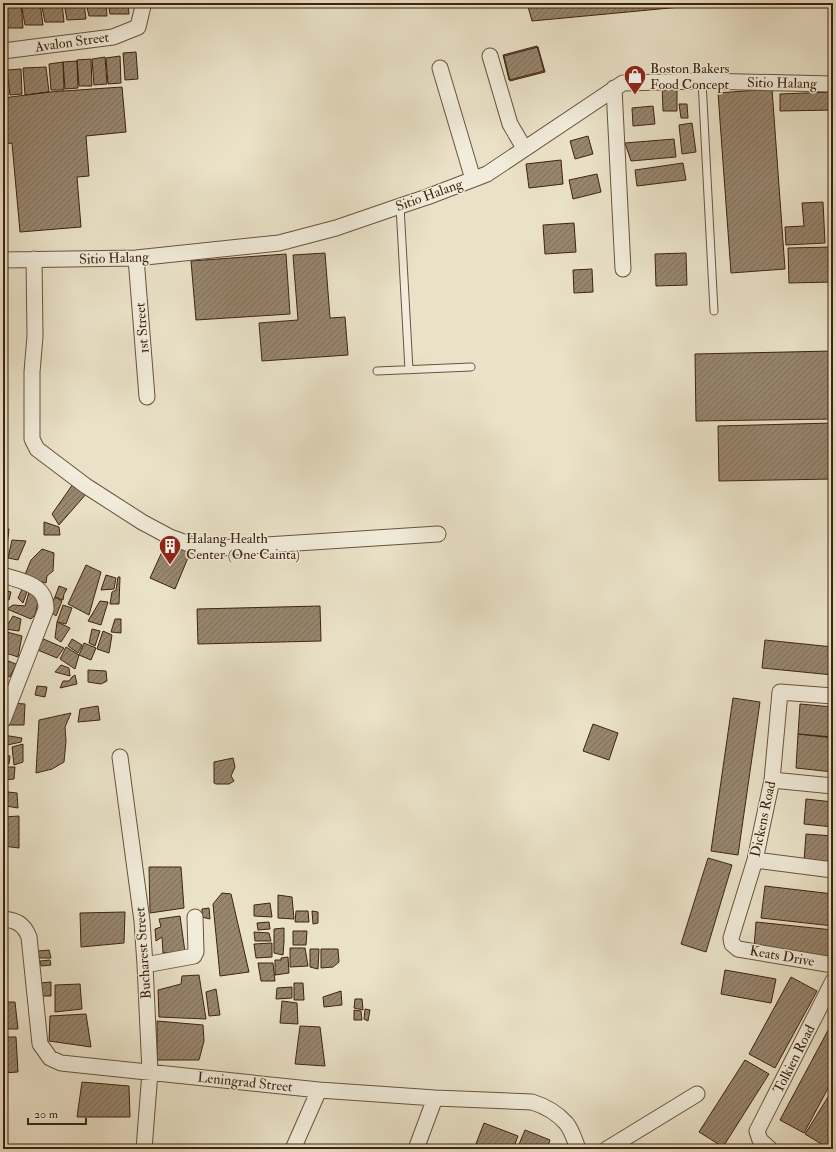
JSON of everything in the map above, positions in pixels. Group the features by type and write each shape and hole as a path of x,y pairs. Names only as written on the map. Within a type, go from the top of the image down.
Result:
{"street":[{"name":"Avalon Street","path":"3,51 113,37 138,28 143,3"},
{"path":"490,56 510,124 524,148"},
{"path":"440,68 473,179"},
{"name":"Sitio Halang","path":"3,260 136,258 279,244 336,228 427,198 487,174 623,83 702,81 833,84"},
{"path":"614,88 624,269"},
{"name":"1st Street","path":"136,258 147,397"},
{"path":"34,260 32,439 37,449 86,486 142,522 170,537 203,549 438,534"},
{"path":"3,575 30,584 42,592 46,609 3,720"},
{"name":"Dickens Road","path":"732,944 731,938 755,860 772,780 780,692 833,696"},
{"name":"Bucharest Street","path":"120,757 142,921 145,965 150,1072 144,1149"},
{"path":"772,780 833,786"},
{"path":"755,860 833,870"},
{"path":"145,965 194,956 196,952 195,917"},
{"name":"Leningrad Street","path":"3,919 20,923 26,928 29,937 40,1044 50,1058 62,1062 319,1090 435,1098 532,1102 542,1105 554,1112 567,1124 578,1149"},
{"name":"Keats Drive","path":"732,944 738,948 833,965"},
{"name":"Tolkien Road","path":"770,1149 758,1137 757,1131 833,981"},
{"path":"293,1149 319,1090"},
{"path":"607,1149 697,1094"},
{"path":"416,1149 435,1098"}],"lane":[{"path":"702,81 714,311"},
{"path":"400,206 409,370"},
{"path":"377,371 471,367"}],"building":[{"path":"21,3 23,28 4,28 3,5"},
{"path":"21,3 40,3 43,25 25,25"},
{"path":"41,3 62,3 64,22 45,22"},
{"path":"64,3 84,3 86,19 67,20"},
{"path":"86,3 106,3 107,16 89,16"},
{"path":"108,3 128,3 129,14 110,14"},
{"path":"527,3 723,3 532,21"},
{"path":"537,46 544,71 509,80 503,55"},
{"path":"538,47 545,72 510,81 504,56"},
{"path":"136,52 138,79 125,80 123,53"},
{"path":"120,56 121,83 108,84 106,58"},
{"path":"105,57 107,84 94,85 92,59"},
{"path":"91,59 92,86 79,86 77,60"},
{"path":"77,61 78,88 65,89 63,62"},
{"path":"63,62 64,90 51,90 49,64"},
{"path":"46,67 49,92 25,95 23,68"},
{"path":"21,69 22,94 10,95 7,70"},
{"path":"7,70 8,95 3,96 3,71"},
{"path":"662,84 677,84 677,111 663,111"},
{"path":"122,87 126,132 86,136 89,176 77,177 81,227 20,232 12,143 3,144 3,98 49,92"},
{"path":"772,89 785,269 731,273 718,93"},
{"path":"833,92 833,110 780,111 780,94"},
{"path":"679,104 687,104 688,118 681,118"},
{"path":"653,106 655,124 633,126 632,108"},
{"path":"692,123 696,152 682,154 679,125"},
{"path":"588,136 593,154 575,159 570,141"},
{"path":"674,139 676,157 631,161 625,143"},
{"path":"561,160 563,184 529,188 526,164"},
{"path":"683,163 686,180 637,186 635,170"},
{"path":"597,174 601,192 573,199 569,180"},
{"path":"823,202 825,243 786,245 785,227 804,226 802,203"},
{"path":"574,223 576,252 545,254 543,225"},
{"path":"833,247 833,282 789,283 788,248"},
{"path":"325,253 330,318 345,317 348,355 262,361 259,323 298,320 293,255"},
{"path":"686,253 687,285 656,286 655,254"},
{"path":"286,254 290,314 196,320 191,261"},
{"path":"592,269 593,292 574,293 573,270"},
{"path":"833,351 833,419 696,421 695,354"},
{"path":"833,423 833,479 719,481 718,426"},
{"path":"73,484 87,493 59,525 52,514"},
{"path":"44,522 59,527 60,535 44,535"},
{"path":"3,529 9,529 6,554 3,554"},
{"path":"12,540 26,541 18,560 8,558"},
{"name":"Halang Health Center (One Cainta)","path":"166,543 190,553 175,589 150,578"},
{"path":"42,549 54,553 53,571 47,576 46,583 24,577 31,560"},
{"path":"86,565 101,572 89,615 68,604"},
{"path":"106,575 116,578 114,589 101,590"},
{"path":"118,577 120,577 119,604 110,604 112,592 116,590"},
{"path":"59,586 67,589 63,600 55,597"},
{"path":"23,587 28,589 23,603 18,598"},
{"path":"3,590 11,592 9,600 3,598"},
{"path":"29,592 40,594 35,615 31,619 7,609 13,605 25,606"},
{"path":"55,597 62,601 56,616 48,610"},
{"path":"100,601 108,602 101,625 88,621"},
{"path":"63,605 72,608 66,624 57,622"},
{"path":"320,606 321,641 198,644 197,609"},
{"path":"13,616 21,619 19,631 5,629"},
{"path":"115,619 121,619 121,633 111,632"},
{"path":"57,622 70,628 61,642 55,638"},
{"path":"92,629 100,631 95,646 89,643"},
{"path":"3,631 22,636 18,657 3,652"},
{"path":"103,631 112,635 109,653 97,649"},
{"path":"39,637 64,648 57,658 33,648"},
{"path":"72,639 82,645 78,653 68,646"},
{"path":"765,640 833,647 833,675 762,668"},
{"path":"84,643 96,648 91,660 79,655"},
{"path":"66,647 79,655 75,669 60,659"},
{"path":"3,659 16,664 10,677 3,673"},
{"path":"61,665 69,668 70,676 55,672"},
{"path":"88,670 106,671 107,681 101,684 88,682"},
{"path":"75,675 77,684 60,688 63,681 69,681"},
{"path":"37,686 47,687 45,697 35,695"},
{"path":"733,698 760,702 738,855 711,851"},
{"path":"11,703 25,704 24,725 3,725"},
{"path":"800,704 833,707 832,737 798,734"},
{"path":"98,706 100,720 78,722 80,709"},
{"path":"71,713 65,727 66,741 64,762 52,769 36,773 39,720"},
{"path":"593,724 618,733 609,760 583,751"},
{"path":"798,734 833,738 833,772 796,768"},
{"path":"3,735 22,738 21,742 3,746"},
{"path":"23,744 23,762 14,765 12,747"},
{"path":"3,755 10,756 9,764 3,764"},
{"path":"233,758 235,767 231,776 234,781 229,784 214,783 214,762"},
{"path":"3,767 15,767 14,779 3,780"},
{"path":"8,792 17,793 18,808 6,806"},
{"path":"806,799 833,802 833,827 804,824"},
{"path":"19,816 19,848 3,846 4,817"},
{"path":"806,834 833,836 833,865 804,861"},
{"path":"708,858 732,865 706,952 681,944"},
{"path":"149,867 181,867 184,908 150,913"},
{"path":"765,886 833,894 833,926 761,918"},
{"path":"222,893 231,894 249,972 220,976 213,904"},
{"path":"278,895 292,897 294,919 278,918"},
{"path":"270,903 272,917 254,916 254,905"},
{"path":"209,908 210,919 202,917 202,909"},
{"path":"296,911 308,911 309,922 295,922"},
{"path":"312,911 318,912 318,923 313,924"},
{"path":"125,912 124,943 81,947 80,913"},
{"path":"180,916 185,952 163,953 162,937 156,941 155,929 161,927 159,919"},
{"path":"269,922 270,929 258,930 257,923"},
{"path":"756,922 833,930 833,957 754,948"},
{"path":"284,928 283,955 274,953 274,929"},
{"path":"293,931 307,931 306,945 293,945"},
{"path":"254,932 269,933 271,941 255,941"},
{"path":"272,943 272,957 256,958 254,944"},
{"path":"290,948 305,948 308,966 290,967"},
{"path":"310,949 319,949 318,969 310,967"},
{"path":"321,949 338,949 339,962 333,967 321,968"},
{"path":"49,950 51,958 39,958 38,951"},
{"path":"288,957 289,973 275,975 275,960 281,960 281,958"},
{"path":"50,960 51,965 41,966 40,961"},
{"path":"258,963 273,963 275,981 261,981"},
{"path":"725,970 776,979 771,1003 721,994"},
{"path":"199,975 206,1019 159,1017 158,990 181,984 182,976"},
{"path":"791,977 817,991 775,1068 749,1054"},
{"path":"51,982 51,996 42,996 40,983"},
{"path":"294,983 303,983 304,1000 294,1000"},
{"path":"80,984 82,1009 55,1012 55,985"},
{"path":"292,987 292,998 276,999 277,988"},
{"path":"216,989 220,1015 209,1016 206,992"},
{"path":"341,991 342,1005 324,1007 323,997"},
{"path":"355,999 362,999 363,1010 354,1008"},
{"path":"282,1001 297,1003 298,1024 280,1023"},
{"path":"3,1002 15,1002 18,1029 3,1029"},
{"path":"365,1009 370,1010 368,1021 364,1019"},
{"path":"354,1010 361,1011 362,1020 354,1020"},
{"path":"86,1014 91,1047 49,1041 50,1016"},
{"path":"157,1021 203,1025 204,1041 199,1060 157,1060"},
{"path":"833,1021 833,1079 804,1133 780,1120"},
{"path":"300,1026 320,1027 325,1066 295,1064"},
{"path":"3,1037 16,1037 18,1072 3,1073"},
{"path":"745,1060 769,1074 723,1147 699,1132"},
{"path":"82,1082 129,1086 130,1117 77,1117"},
{"path":"833,1089 833,1140 828,1148 805,1134"},
{"path":"484,1123 518,1136 513,1149 474,1149"},
{"path":"525,1130 550,1140 547,1149 517,1149"}],"place":[{"name":"Boston Bakers Food Concept","path":"635,96"},
{"name":"Halang Health Center (One Cainta)","path":"170,566"}]}
